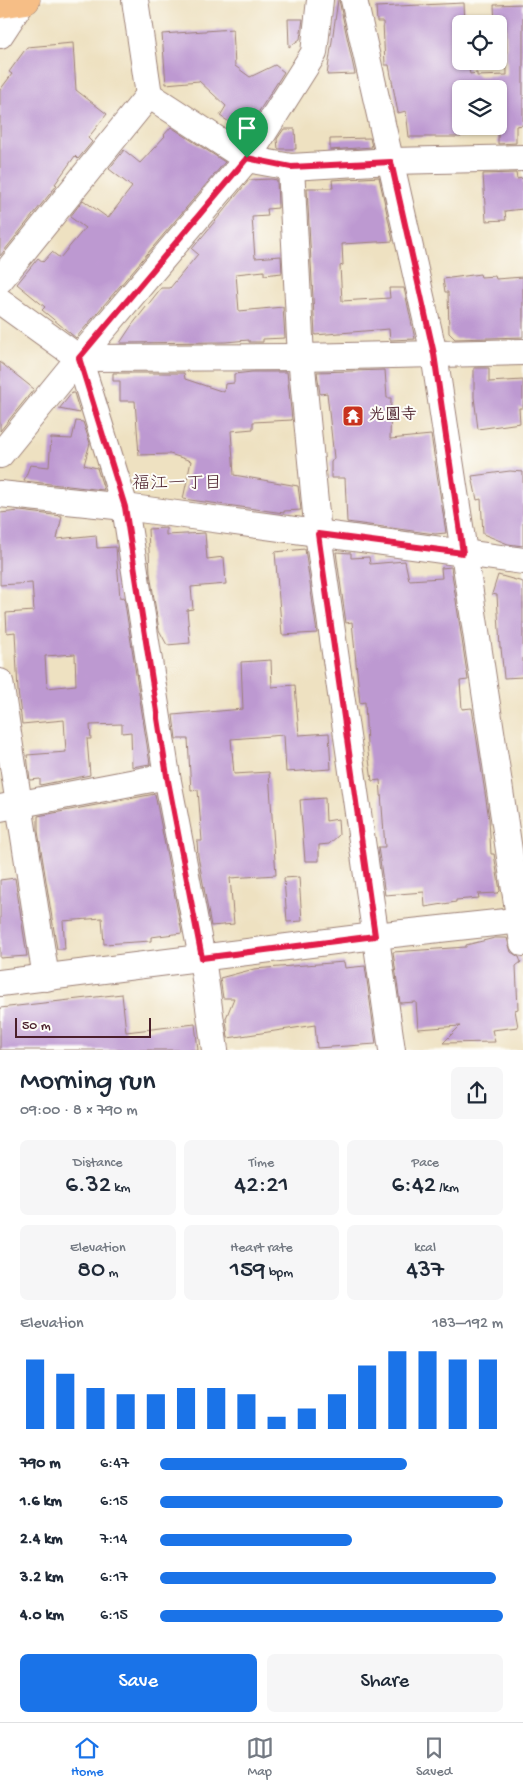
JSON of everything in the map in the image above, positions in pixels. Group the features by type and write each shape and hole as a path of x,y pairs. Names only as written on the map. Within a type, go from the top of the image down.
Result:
{"main road":[{"path":"0,4 24,0"}],"street":[{"path":"0,35 24,0"},
{"path":"0,280 149,95 134,0"},
{"path":"0,455 247,158 314,53 320,0"},
{"path":"0,983 375,936 522,928 434,354 354,0"},
{"path":"149,95 247,158 291,167 523,158"},
{"path":"291,167 301,357 318,534 392,1050"},
{"path":"0,301 79,358 301,357 523,352"},
{"path":"79,358 125,507 167,776 202,958 215,1050"},
{"path":"0,494 125,507 523,561"},
{"path":"0,682 9,807 46,978"},
{"path":"9,807 167,776"}],"building":[{"path":"339,0 355,74 327,75"},
{"path":"464,3 465,15 452,15 452,70 469,70 470,74 477,73 477,76 507,75 507,15 495,15 494,5 523,4 523,125 516,126 516,143 498,144 498,135 507,135 507,80 452,80 452,135 461,135 461,137 409,137 406,111 398,113 389,65 385,65 383,22 377,22 376,7"},
{"path":"288,19 303,19 300,39 289,47"},
{"path":"233,29 235,66 250,77 275,65 284,72 242,138 230,130 234,125 220,116 226,106 199,81 166,84 162,34"},
{"path":"73,43 76,90 107,114 88,138 92,142 78,159 75,156 55,184 57,185 0,256 0,90 12,74 9,72 27,47"},
{"path":"171,127 225,162 76,338 42,310 45,307 17,284 38,258 43,262 52,252 60,258 85,228 70,217 83,200 108,218 132,187 109,169 124,150 140,163"},
{"path":"284,129 295,129 296,149 278,149 277,139"},
{"path":"370,138 372,147 330,150 330,139"},
{"path":"516,173 517,179 523,178 523,209 505,211 506,220 486,221 483,174"},
{"path":"379,177 393,241 342,244 343,265 340,266 342,301 390,298 389,288 404,288 415,339 390,340 389,329 315,335 307,188 333,188 332,180"},
{"path":"249,180 277,180 278,208 267,209 268,216 252,217 255,258 281,256 282,273 264,275 264,271 236,274 239,311 283,307 285,338 263,339 263,342 249,342 249,340 120,343 161,288 170,288 198,254 192,249"},
{"path":"480,274 481,277 495,276 496,279 523,277 523,337 455,339 449,333 448,292 445,292 443,279"},
{"path":"0,362 34,389 0,431"},
{"path":"474,368 489,368 489,382 523,380 523,408 519,408 520,423 478,429 474,397"},
{"path":"385,370 387,398 391,398 390,439 431,435 446,533 435,534 347,522 345,478 331,478 331,462 334,458 327,393 320,394 317,372"},
{"path":"287,372 292,420 253,422 253,429 231,431 234,475 298,486 301,510 284,511 284,513 183,499 191,461 170,454 139,455 135,401 120,401 120,381 113,381 113,373 184,373 185,379 224,392 225,384 234,383 234,374"},
{"path":"74,393 80,413 59,409"},
{"path":"76,421 83,422 90,443 84,465 97,468 104,490 24,481 30,465 49,467 51,438 72,439"},
{"path":"510,471 523,472 523,546 508,544 483,534 481,499 477,500 472,476"},
{"path":"20,511 62,516 57,539 96,535 97,548 116,547 120,598 124,597 150,764 132,767 131,732 122,733 122,724 90,725 91,739 87,739 90,775 40,785 40,779 30,780 27,755 66,752 64,720 22,724 15,632 7,633 6,613 34,611 32,583 0,585 0,513","holes":["75,654 76,685 47,688 45,656"]},
{"path":"166,528 166,535 205,533 207,559 224,557 226,584 191,587 193,609 187,610 190,643 167,645 159,630 150,573 148,529"},
{"path":"305,549 317,633 282,635 275,552"},
{"path":"336,552 351,553 351,558 369,557 370,564 405,561 409,580 442,578 441,568 451,567 468,680 460,681 462,709 472,708 489,819 491,854 494,854 500,891 498,893 478,894 479,898 456,900 456,902 425,907 424,892 385,895 378,847 385,847 380,780 372,781 367,745 365,702 360,703 352,622 346,623"},
{"path":"498,575 523,582 523,677 504,678 497,595 492,594"},
{"path":"271,660 272,687 295,685 299,735 329,733 331,769 286,772 284,735 231,739 234,774 269,772 276,875 230,878 234,924 211,926 198,856 197,841 202,841 198,790 191,791 188,739 176,739 173,715 243,709 241,662"},
{"path":"155,794 182,933 151,937 151,941 104,944 102,918 63,921 65,949 57,949 38,831 38,816"},
{"path":"325,798 326,821 338,819 339,835 329,844 319,845 319,861 305,861 300,800"},
{"path":"299,877 302,921 287,922 284,878"},
{"path":"15,878 27,956 0,958 0,880"},
{"path":"495,938 507,938 511,952 519,957 521,962 516,966 518,1009 515,1010 518,1027 492,1030 495,1042 443,1043 460,1026 418,1029 416,1002 400,1003 393,952 466,947 466,945"},
{"path":"344,962 345,968 365,966 376,1044 317,1048 315,1025 228,1038 226,1018 234,998 223,998 220,978 254,969"},
{"path":"122,994 126,1032 195,1024 198,1050 0,1050 0,1008"}],"place":[{"name":"光圓寺","path":"353,416"}],"district":[{"name":"福江一丁目","path":"177,484"}],"route":[{"path":"247,158 291,167 391,162 434,354 463,553 318,534 375,936 202,958 167,776 125,507 79,358 247,158"}]}
